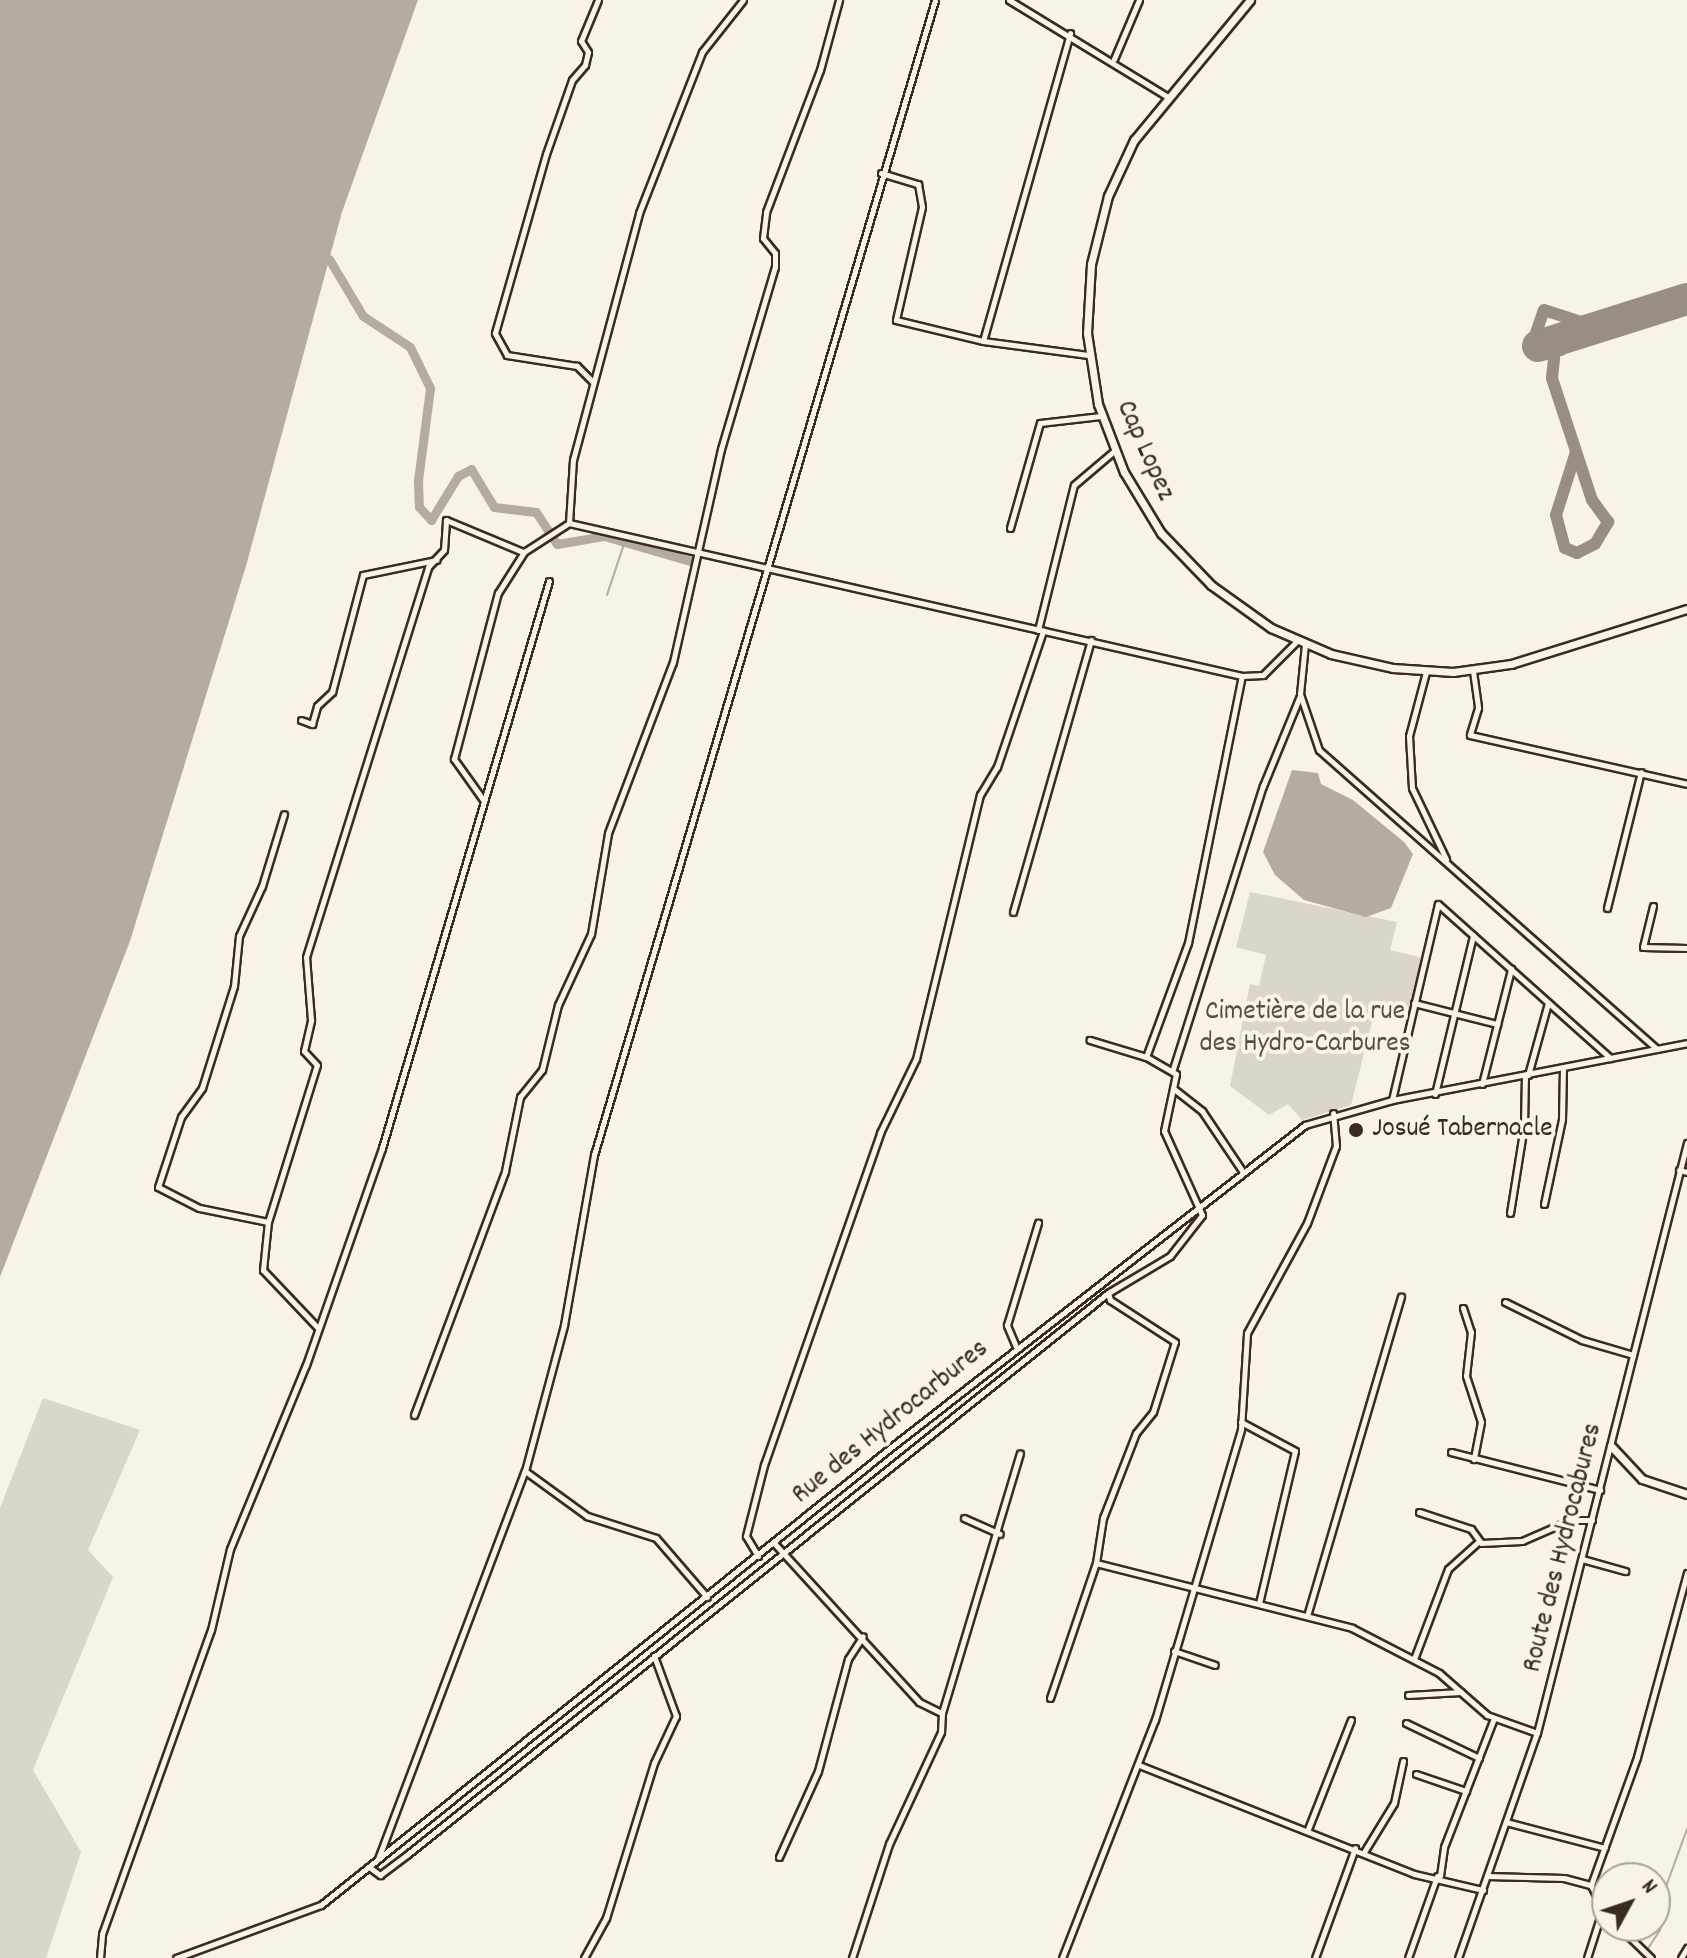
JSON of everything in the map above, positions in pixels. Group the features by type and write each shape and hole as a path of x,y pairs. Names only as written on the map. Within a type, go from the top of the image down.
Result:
{"street":[{"path":"593,383 577,366 507,355 495,333 546,154 572,80 585,65 588,52 581,41 598,0"},
{"path":"484,801 454,759 498,593 524,552 545,542 569,523 573,460 657,161 672,138 702,52 743,0"},
{"path":"414,1415 501,1182 520,1097 542,1070 558,1005 591,934 606,861 602,853 673,662 702,553 721,449 775,267 775,253 763,238 766,212 820,70 839,0"},
{"path":"378,1859 525,1471 564,1325 594,1155 769,568 881,173 935,0"},
{"path":"1009,0 1114,59 1166,96"},
{"path":"1114,59 1139,0"},
{"name":"Cap Lopez","path":"1250,0 1166,96 1126,155 1101,217 1088,288 1088,355 1101,416 1114,451 1140,502 1180,556 1236,605 1301,642 1361,662 1426,672 1473,671 1530,660 1684,610"},
{"path":"983,341 1070,33"},
{"path":"881,173 918,184 922,207 896,320 983,341 1088,355"},
{"path":"1010,528 1040,423 1101,416"},
{"path":"758,1556 746,1536 764,1465 880,1133 916,1059 980,795 997,767 1040,631 1074,485 1114,451"},
{"path":"318,1328 263,1270 268,1222 317,1065 304,1051 311,1020 306,957 377,747 428,567 444,550 446,520 524,552"},
{"path":"569,523 1242,676 1263,675 1301,642"},
{"path":"301,720 312,724 317,706 332,692 363,575 436,560"},
{"path":"100,1958 102,1934 204,1652 230,1549 318,1328 430,996 549,581"},
{"path":"1678,602 1684,610"},
{"path":"1013,912 1091,640"},
{"path":"1301,642 1300,694 1319,750 1657,1049"},
{"path":"1473,671 1478,708 1470,735 1687,784"},
{"path":"1426,672 1409,736 1412,788 1449,865"},
{"path":"1146,1057 1188,943 1242,676"},
{"path":"369,1867 380,1875 408,1854 1108,1293 1170,1256 1198,1222 1200,1204 1164,1131 1174,1089 1173,1069 1263,786 1300,694"},
{"path":"1607,908 1641,772"},
{"path":"268,1222 199,1208 158,1187 181,1117 202,1088 234,986 239,936 262,886 284,814"},
{"path":"1392,1100 1438,904 1611,1058"},
{"path":"1653,906 1643,947 1687,948"},
{"path":"1435,1095 1474,935"},
{"path":"1482,1084 1511,969"},
{"path":"1414,1003 1497,1024"},
{"path":"1510,1213 1524,1126 1527,1075 1548,1003"},
{"path":"1090,1040 1146,1057 1173,1069"},
{"name":"Rue des Hydrocarbures","path":"176,1958 314,1911 978,1378 1305,1125 1333,1113 1392,1100 1435,1095 1687,1043"},
{"path":"1544,1204 1562,1119 1563,1068"},
{"path":"1174,1089 1202,1111 1243,1172"},
{"path":"1062,1958 1139,1765 1174,1651 1191,1584 1241,1422 1247,1333 1307,1223 1336,1146 1333,1113"},
{"name":"Route des Hydrocabures","path":"1458,1958 1537,1733 1687,1143"},
{"path":"1682,1166 1687,1172"},
{"path":"1017,1349 1007,1325 1038,1223"},
{"path":"1050,1698 1096,1563 1103,1518 1136,1433 1153,1412 1175,1342 1110,1300 1108,1293"},
{"path":"1307,1616 1401,1297"},
{"path":"1505,1302 1582,1340 1633,1355"},
{"path":"1463,1308 1471,1332 1466,1376 1481,1422 1474,1459"},
{"path":"978,1378 986,1390"},
{"path":"1241,1422 1295,1451 1259,1603"},
{"path":"1611,1446 1642,1479 1687,1494"},
{"path":"1451,1452 1600,1490"},
{"path":"852,1958 889,1844 941,1732 942,1713 963,1629 1000,1534 1020,1453"},
{"path":"525,1471 585,1515 656,1538 707,1597"},
{"path":"1419,1512 1471,1529 1478,1542"},
{"path":"964,1518 1000,1534"},
{"path":"1414,1659 1448,1569 1478,1542 1522,1541 1560,1523 1592,1520"},
{"path":"774,1543 863,1636 919,1702 942,1713"},
{"path":"1582,1559 1625,1571"},
{"path":"1096,1563 1191,1584 1352,1628 1414,1659 1494,1718 1537,1733"},
{"path":"1600,1862 1675,1633 1687,1573"},
{"path":"779,1857 818,1771 848,1659 863,1636"},
{"path":"1174,1651 1215,1665"},
{"path":"584,1958 606,1918 654,1763 676,1716 654,1656"},
{"path":"1408,1695 1461,1692"},
{"path":"1408,1958 1494,1718"},
{"path":"1308,1829 1351,1720"},
{"path":"1406,1723 1479,1758"},
{"path":"1364,1852 1394,1803 1403,1761"},
{"path":"1139,1765 1308,1829 1414,1874 1438,1876 1483,1890"},
{"path":"1416,1774 1466,1791"},
{"path":"1506,1822 1605,1848"},
{"path":"1315,1958 1355,1848"},
{"path":"1487,1876 1564,1878 1591,1885"},
{"path":"1681,1958 1687,1948"}],"green space":[{"name":"Cimetière de la rue des Hydro-Carbures","path":"1250,892 1397,922 1390,950 1423,958 1409,1012 1377,1002 1351,1105 1302,1120 1288,1104 1269,1115 1230,1086 1250,984 1259,986 1266,955 1236,947"},
{"path":"43,1398 140,1430 88,1550 113,1577 33,1770 81,1852 46,1958 0,1958 0,1508"}],"shaded area":[{"path":"0,0 418,0 342,212 246,566 130,941 0,1277"},
{"path":"1292,770 1318,773 1321,784 1353,800 1404,842 1413,854 1391,908 1366,917 1304,900 1275,875 1263,852"}],"waterway":[{"path":"329,259 363,316 410,347 430,388 418,481 419,507 431,520 458,476 471,469 494,507 536,512 557,544 604,536 694,562"},
{"path":"607,595 625,541"},
{"path":"1647,1950 1660,1930 1664,1892 1687,1829"}],"taxiway":[{"path":"1561,350 1542,345 1536,333 1544,310 1597,327"},
{"path":"1576,452 1556,515 1565,548 1577,553 1595,544 1608,522 1592,500 1552,378 1555,350 1579,333"}],"runway":[{"path":"1538,346 1687,299"}],"place":[{"name":"Josué Tabernacle","path":"1356,1130"}]}
